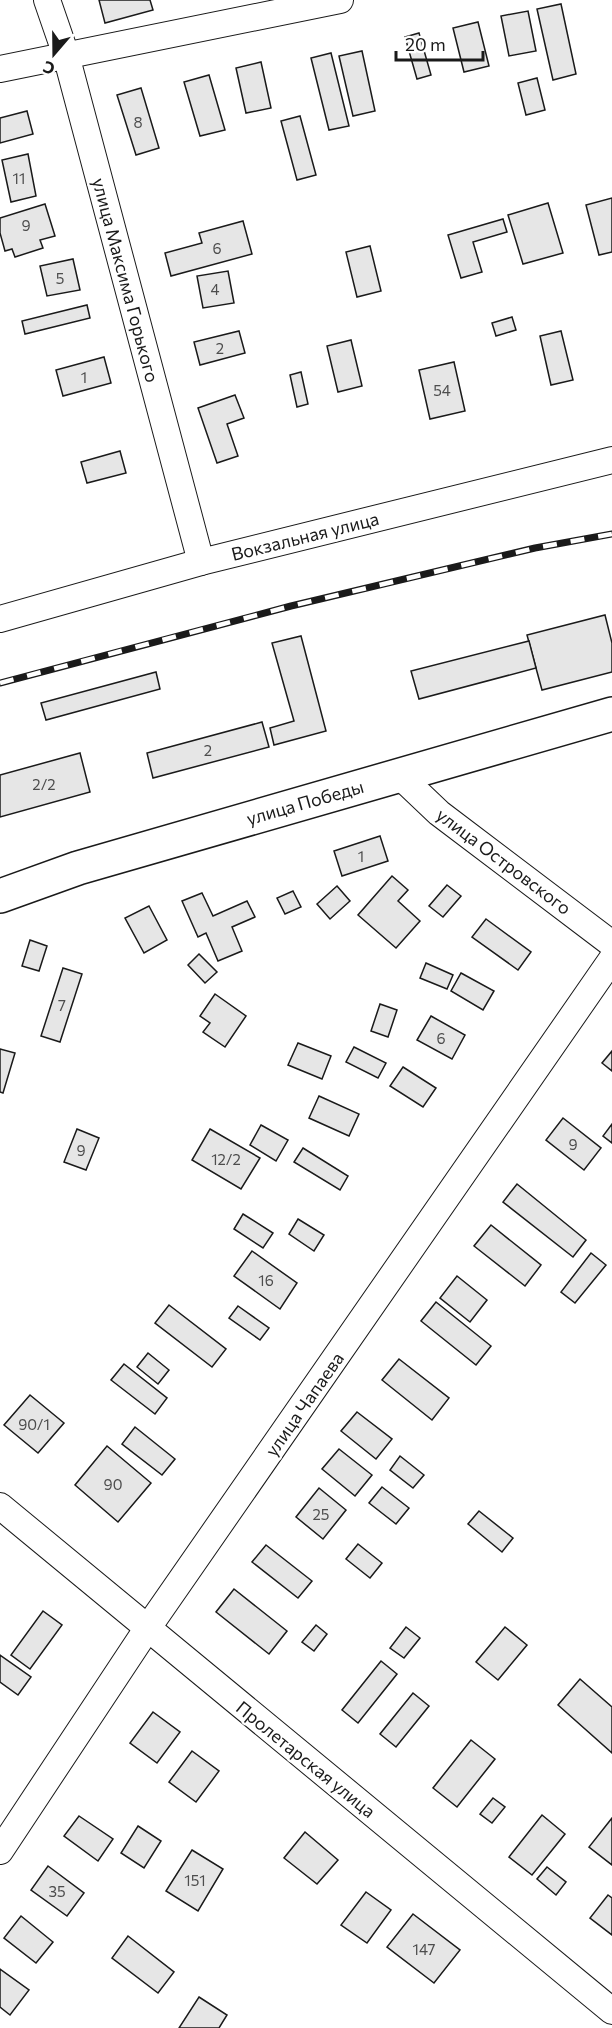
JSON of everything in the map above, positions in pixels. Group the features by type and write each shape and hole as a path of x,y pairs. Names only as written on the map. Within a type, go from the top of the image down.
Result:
{"street":[{"name":"улица Максима Горького","path":"47,0 66,56 201,562"},
{"path":"0,69 340,0"},
{"name":"Вокзальная улица","path":"0,619 201,562 612,460"},
{"name":"улица Победы","path":"0,896 78,868 612,714"},
{"name":"улица Островского","path":"399,775 439,813 612,944"},
{"name":"улица Чапаева","path":"0,1851 147,1629 612,959"},
{"name":"Пролетарская улица","path":"0,1506 612,2012"}],"building":[{"path":"99,0 150,0 153,10 105,23"},
{"path":"561,4 576,74 553,80 537,9"},
{"path":"528,11 536,51 509,56 501,16"},
{"path":"478,22 489,66 464,72 453,28"},
{"path":"419,33 431,75 417,79 405,37"},
{"path":"362,51 375,111 353,116 339,56"},
{"path":"331,53 349,126 329,130 311,58"},
{"path":"261,62 271,108 246,113 236,68"},
{"path":"209,75 225,130 200,136 184,82"},
{"path":"537,78 545,110 526,115 518,83"},
{"path":"141,88 159,148 136,155 117,95"},
{"path":"27,111 33,134 0,143 0,118"},
{"path":"300,116 316,175 297,180 281,121"},
{"path":"28,154 36,196 11,202 2,160"},
{"path":"612,198 612,252 599,255 586,205"},
{"path":"548,203 563,253 523,264 508,215"},
{"path":"45,204 55,236 40,240 43,248 15,257 12,249 5,251 0,233 0,218"},
{"path":"503,219 507,232 473,242 482,272 461,278 448,235"},
{"path":"243,221 252,254 171,276 165,253 202,243 199,233"},
{"path":"370,246 381,291 357,297 346,252"},
{"path":"73,259 80,290 47,296 40,266"},
{"path":"228,271 234,303 203,308 197,276"},
{"path":"87,305 90,318 25,334 22,321"},
{"path":"512,317 516,330 496,336 492,323"},
{"path":"239,331 245,353 200,365 194,342"},
{"path":"561,331 573,380 551,385 540,336"},
{"path":"351,340 362,386 338,392 327,346"},
{"path":"104,357 111,383 63,396 56,370"},
{"path":"454,362 465,411 430,419 419,370"},
{"path":"301,372 308,404 297,407 290,375"},
{"path":"235,395 244,418 227,424 238,456 217,463 198,408"},
{"path":"120,451 126,473 87,483 81,462"},
{"path":"605,615 612,643 612,672 542,690 527,635"},
{"path":"301,636 326,731 274,745 270,728 294,721 272,643"},
{"path":"529,641 536,668 419,699 411,671"},
{"path":"156,672 160,689 46,720 41,703"},
{"path":"262,722 269,747 153,778 147,753"},
{"path":"80,753 90,792 0,817 0,775"},
{"path":"380,836 388,861 342,876 334,851"},
{"path":"392,876 408,890 398,901 420,921 396,948 358,915"},
{"path":"447,885 461,896 443,917 429,906"},
{"path":"337,886 350,901 330,919 317,904"},
{"path":"293,891 301,907 285,914 277,898"},
{"path":"202,893 213,916 247,901 255,917 232,927 242,951 218,961 206,933 198,937 182,901"},
{"path":"149,906 167,940 144,953 125,918"},
{"path":"486,919 531,952 518,970 472,937"},
{"path":"30,940 47,946 39,971 22,966"},
{"path":"199,954 217,972 205,983 188,965"},
{"path":"426,963 453,975 447,989 420,978"},
{"path":"63,968 82,974 60,1042 41,1036"},
{"path":"461,973 494,991 483,1010 451,991"},
{"path":"215,994 246,1016 225,1047 203,1032 210,1023 200,1016"},
{"path":"380,1004 397,1010 388,1037 371,1031"},
{"path":"431,1016 465,1035 452,1059 417,1040"},
{"path":"298,1043 331,1056 322,1079 288,1065"},
{"path":"354,1047 386,1063 378,1078 346,1062"},
{"path":"0,1049 15,1053 3,1093 0,1092"},
{"path":"612,1051 612,1071 602,1063"},
{"path":"403,1067 436,1088 423,1107 390,1086"},
{"path":"319,1096 359,1114 349,1136 309,1118"},
{"path":"563,1118 601,1148 584,1170 546,1140"},
{"path":"612,1124 612,1143 603,1136"},
{"path":"261,1125 288,1140 276,1161 250,1145"},
{"path":"77,1129 99,1138 86,1170 64,1162"},
{"path":"210,1129 260,1158 241,1189 192,1160"},
{"path":"303,1148 348,1176 340,1190 294,1162"},
{"path":"517,1184 586,1240 573,1257 503,1202"},
{"path":"243,1214 273,1233 263,1248 234,1229"},
{"path":"298,1219 324,1235 314,1251 289,1234"},
{"path":"491,1225 541,1265 525,1286 474,1246"},
{"path":"252,1251 297,1283 280,1309 234,1276"},
{"path":"591,1253 606,1265 575,1303 561,1292"},
{"path":"457,1276 487,1300 470,1322 440,1298"},
{"path":"436,1302 491,1346 476,1365 421,1321"},
{"path":"169,1305 226,1349 212,1367 155,1323"},
{"path":"238,1306 269,1328 260,1340 229,1318"},
{"path":"148,1353 169,1370 158,1384 137,1367"},
{"path":"399,1359 449,1398 432,1420 382,1380"},
{"path":"124,1364 167,1398 155,1414 111,1380"},
{"path":"30,1395 64,1423 38,1453 4,1425"},
{"path":"357,1412 392,1439 376,1459 341,1431"},
{"path":"135,1427 175,1459 162,1475 122,1444"},
{"path":"107,1446 151,1483 118,1522 75,1485"},
{"path":"339,1449 372,1475 355,1496 322,1469"},
{"path":"400,1456 424,1475 413,1488 390,1470"},
{"path":"382,1487 409,1508 396,1524 369,1503"},
{"path":"319,1488 346,1510 323,1539 296,1517"},
{"path":"479,1511 513,1538 502,1552 468,1524"},
{"path":"358,1544 382,1563 370,1578 346,1559"},
{"path":"266,1545 312,1581 298,1598 252,1562"},
{"path":"234,1589 287,1631 269,1654 216,1612"},
{"path":"43,1611 62,1625 30,1669 11,1655"},
{"path":"316,1625 327,1634 314,1651 302,1642"},
{"path":"406,1627 420,1638 404,1658 390,1648"},
{"path":"505,1627 527,1645 498,1680 476,1662"},
{"path":"0,1655 31,1677 18,1695 0,1682"},
{"path":"381,1661 397,1674 358,1723 342,1710"},
{"path":"580,1679 612,1707 612,1753 558,1705"},
{"path":"413,1693 429,1706 396,1747 380,1734"},
{"path":"153,1712 180,1732 157,1763 130,1743"},
{"path":"471,1740 495,1759 457,1807 433,1788"},
{"path":"192,1751 219,1771 196,1802 169,1782"},
{"path":"493,1798 505,1807 492,1823 480,1814"},
{"path":"542,1815 565,1834 532,1875 509,1857"},
{"path":"79,1816 113,1839 98,1861 64,1836"},
{"path":"612,1818 612,1865 589,1847"},
{"path":"138,1826 161,1841 144,1868 121,1853"},
{"path":"305,1832 338,1860 317,1884 284,1858"},
{"path":"192,1850 223,1869 198,1911 166,1891"},
{"path":"48,1866 84,1893 67,1916 31,1890"},
{"path":"547,1867 566,1882 556,1895 537,1879"},
{"path":"366,1892 391,1910 367,1943 341,1925"},
{"path":"608,1895 612,1898 612,1935 590,1918"},
{"path":"413,1914 460,1950 434,1983 387,1947"},
{"path":"21,1916 53,1942 36,1963 4,1938"},
{"path":"128,1936 174,1972 158,1993 112,1958"},
{"path":"0,1969 29,1990 10,2015 0,2007"},
{"path":"199,1997 227,2015 219,2028 179,2028"}],"railway":[{"path":"0,683 291,606 535,548 612,534"}]}
